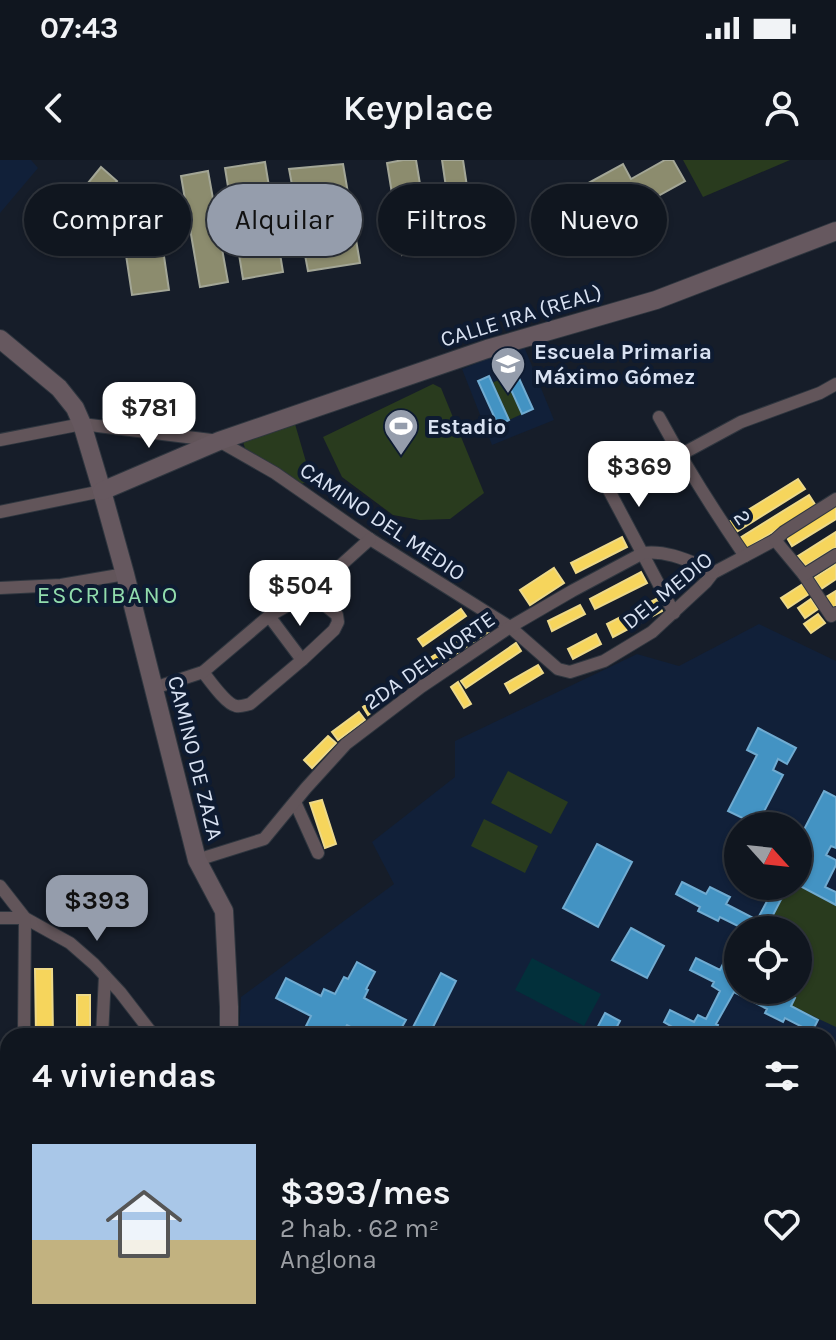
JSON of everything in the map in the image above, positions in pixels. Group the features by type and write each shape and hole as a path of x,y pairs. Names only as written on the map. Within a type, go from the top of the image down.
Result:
{"street":[{"name":"CALLE 1RA (REAL)","path":"102,491 219,441 487,349 656,300 836,231"},
{"name":"CAMINO DE ZAZA","path":"0,339 59,388 75,408 82,424 125,574 197,860 224,911 229,1028"},
{"path":"680,455 741,422 820,393 836,384"},
{"name":"2","path":"659,417 745,556"},
{"path":"0,440 82,424 219,441"},
{"name":"CAMINO DEL MEDIO","path":"219,441 275,473 370,539 510,627 558,669"},
{"path":"604,481 674,613"},
{"path":"0,512 102,491"},
{"name":"DEL MEDIO","path":"558,669 570,672 604,661 652,632 713,573 775,540 836,499"},
{"path":"154,688 203,672 269,616 310,593 370,539"},
{"name":"2","path":"775,540 834,614"},
{"path":"643,553 655,551 670,554 713,573"},
{"name":"2DA DEL NORTE","path":"197,860 264,839 346,744 421,687 510,627 643,553"},
{"path":"804,575 836,555"},
{"path":"0,588 61,585 125,574"},
{"path":"203,672 234,706 250,704 334,630 337,615 310,593"},
{"path":"269,616 302,660"},
{"path":"295,802 318,853"},
{"path":"0,886 25,918 70,943 94,964 148,1028"},
{"path":"0,918 25,918"},
{"path":"24,1028 25,918"},
{"path":"102,1028 105,976"}],"shaded area":[{"path":"0,160 31,160 38,168 0,213"},
{"name":"Escuela Primaria Máximo Gómez","path":"523,344 554,420 492,445 462,369"},
{"path":"759,624 836,661 836,1028 239,1028 241,997 394,884 372,842 455,777 455,741 637,654 679,666"},
{"path":"532,958 601,994 584,1026 515,990"}],"green space":[{"path":"683,160 790,160 703,197"},
{"path":"505,377 522,414 509,420 492,383"},
{"name":"Estadio","path":"433,384 441,388 484,493 450,519 420,520 393,515 342,477 323,437"},
{"path":"295,424 311,479 300,485 245,448 242,439"},
{"path":"508,771 568,802 551,834 491,803"},
{"path":"484,819 538,846 525,873 471,846"},
{"path":"812,892 836,905 836,1027 791,1006 812,1004 812,916 773,916 781,900 812,900"}],"building: Viviendas":[{"path":"798,479 805,489 733,534 727,523"},
{"path":"809,495 816,506 744,550 738,539"},
{"path":"836,504 836,519 792,546 786,536"},
{"path":"836,532 836,547 805,566 798,556"},
{"path":"622,537 627,547 576,573 571,563"},
{"path":"836,564 836,579 821,589 814,578"},
{"path":"554,568 564,583 530,605 520,590"},
{"path":"641,572 647,583 595,609 590,599"},
{"path":"803,584 809,594 788,608 781,598"},
{"path":"836,591 836,606 833,608 826,597"},
{"path":"656,599 662,611 613,637 607,624"},
{"path":"811,599 818,609 805,618 798,608"},
{"path":"580,605 585,614 552,631 548,621"},
{"path":"461,609 466,616 423,646 418,639"},
{"path":"818,614 825,623 811,633 804,624"},
{"path":"484,625 489,632 470,644 465,636"},
{"path":"596,634 601,644 573,659 568,649"},
{"path":"461,638 467,647 410,684 404,675"},
{"path":"516,643 521,651 466,688 461,681"},
{"path":"538,665 543,673 510,693 505,684"},
{"path":"458,682 471,704 464,708 451,687"},
{"path":"388,688 394,695 368,715 363,707"},
{"path":"359,712 365,720 338,740 332,732"},
{"path":"328,736 336,743 312,768 304,760"},
{"path":"322,800 336,844 325,848 310,803"},
{"path":"35,969 52,969 53,1028 36,1028"},
{"path":"77,995 90,995 90,1028 77,1028"}],"building: Escuelas":[{"path":"513,365 533,409 522,414 502,370"},
{"path":"489,376 509,420 498,425 478,381"},
{"path":"758,728 796,748 787,764 778,759 773,770 783,775 764,812 730,812 757,755 747,750"},
{"path":"824,791 836,797 836,848 831,846 826,855 836,860 836,865 825,887 836,892 836,905 812,892 812,814"},
{"path":"597,844 632,862 598,927 563,908"},
{"path":"682,882 706,894 710,887 724,894 724,900 728,900 726,904 749,916 724,916 718,921 698,911 700,907 676,894"},
{"path":"768,900 781,900 773,916 759,916"},
{"path":"631,928 664,946 647,978 612,960"},
{"path":"696,958 720,970 724,962 724,1004 727,1004 717,1028 674,1028 664,1022 670,1010 694,1022 698,1015 706,1019 720,991 712,986 714,982 690,970"},
{"path":"357,962 375,972 364,998 406,1020 402,1027 404,1028 353,1028 347,1025 345,1028 310,1028 306,1026 311,1016 276,998 286,978 321,996 324,989 335,994 344,977 348,979"},
{"path":"441,973 456,981 432,1028 413,1028"},
{"path":"757,1004 792,1004 818,1020 814,1028 804,1028 785,1018 783,1022 765,1013 767,1009"},
{"path":"605,1013 620,1021 616,1028 597,1028"}],"building: Industria":[{"path":"416,160 420,184 390,184 387,163"},
{"path":"442,160 463,160 467,184 446,184"},
{"path":"665,160 673,160 685,181 667,191 667,184 587,184 623,164 631,179"},
{"path":"265,162 269,184 228,184 225,168"},
{"path":"343,164 346,184 292,184 289,169"},
{"path":"101,167 117,181 115,184 87,184"},
{"path":"208,171 210,184 207,184 207,256 223,256 228,282 200,287 191,234 191,184 182,184 181,176"},
{"path":"126,256 164,256 169,290 132,295"},
{"path":"239,256 280,256 283,272 243,279"},
{"path":"305,256 359,256 360,263 308,271"}],"place":[{"name":"Escuela Primaria Máximo Gómez","path":"508,395"},
{"name":"Estadio","path":"401,457"}],"district":[{"name":"ESCRIBANO","path":"108,595"}]}
